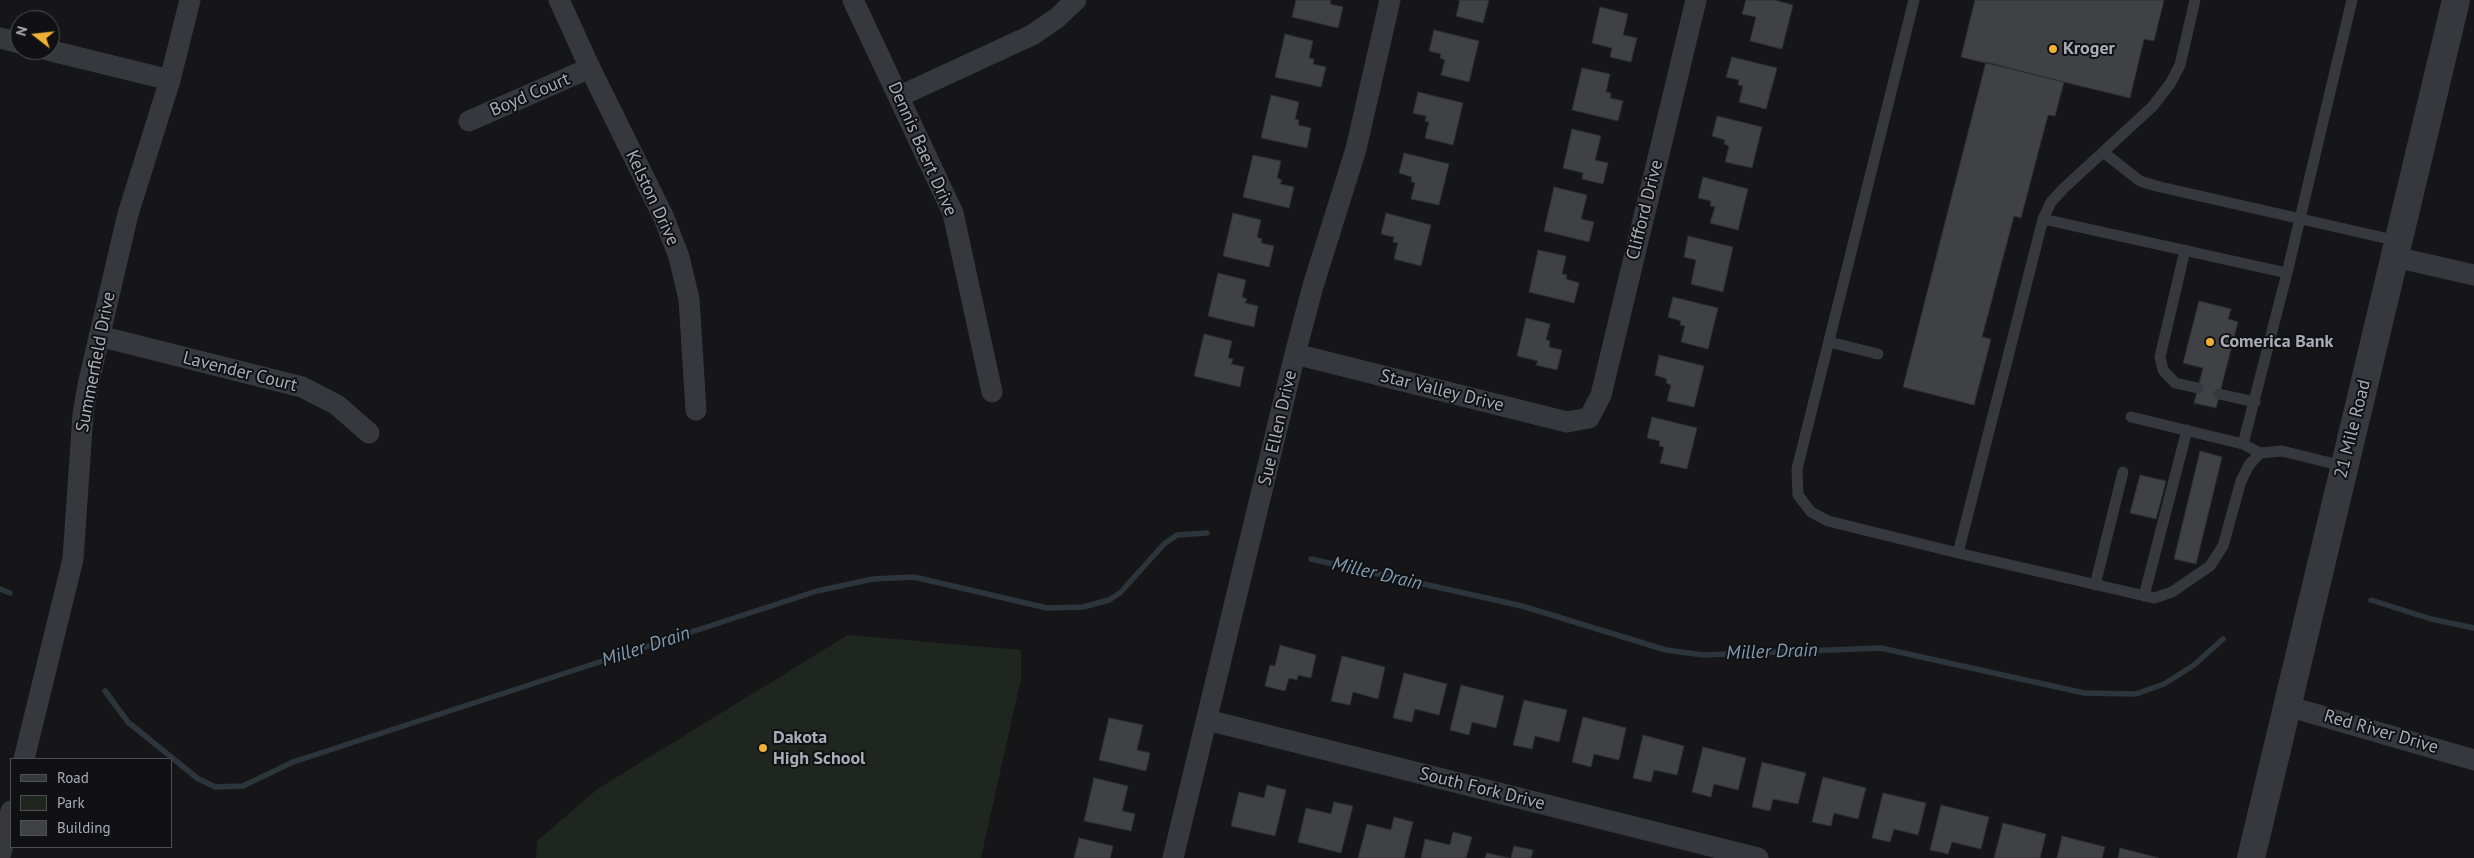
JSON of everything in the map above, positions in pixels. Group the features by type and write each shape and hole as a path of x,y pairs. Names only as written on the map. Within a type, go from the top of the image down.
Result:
{"street":[{"name":"Summerfield Drive","path":"24,758 72,559 83,414 99,336 128,214 170,80 190,0"},
{"name":"Kelston Drive","path":"559,0 590,68 664,218 679,257 689,299 696,410"},
{"name":"Dennis Baert Drive","path":"853,0 900,96 953,213 992,392"},
{"path":"900,96 1032,35 1057,18 1076,0"},
{"name":"Sue Ellen Drive","path":"1173,858 1295,354 1313,286 1356,149 1390,0"},
{"name":"Clifford Drive","path":"1589,418 1600,395 1696,0"},
{"name":"21 Mile Road","path":"2251,858 2456,0"},
{"path":"60,53 170,80"},
{"name":"Boyd Court","path":"469,121 590,68"},
{"path":"2396,249 2474,275"},
{"name":"Lavender Court","path":"99,336 302,387 337,405 370,433"},
{"name":"Star Valley Drive","path":"1295,354 1567,422 1589,418"},
{"name":"Red River Drive","path":"2287,706 2474,760"},
{"name":"South Fork Drive","path":"1207,720 1758,858"},
{"path":"0,857 10,815"}],"lane":[{"path":"1914,0 1797,469 1798,495 1811,512 1828,521 2154,598 2172,592 2210,566 2223,546 2241,481 2249,464 2260,453"},
{"path":"1958,553 2043,219 2051,202 2152,107 2170,84 2180,65 2195,0"},
{"path":"2244,444 2352,0"},
{"path":"2103,152 2140,181 2300,219 2396,249"},
{"path":"2043,219 2287,272"},
{"path":"2184,250 2160,357 2163,370 2175,383 2198,388"},
{"path":"1829,342 1878,354"},
{"path":"2219,394 2255,402"},
{"path":"2132,417 2244,444 2260,453 2282,450 2344,466"},
{"path":"2144,596 2187,430"},
{"path":"2095,585 2123,472"}],"green space":[{"path":"848,635 1021,650 1021,679 981,858 536,858 537,841 599,788"}],"building":[{"path":"1296,0 1331,0 1330,4 1343,7 1338,28 1292,17"},
{"path":"1460,0 1489,0 1483,23 1456,16"},
{"path":"1746,0 1774,0 1793,5 1782,49 1750,41 1756,17 1742,14"},
{"name":"Kroger","path":"1975,0 2164,0 2154,41 2144,39 2130,98 1961,57"},
{"path":"1600,7 1628,14 1623,35 1637,38 1631,62 1610,57 1612,48 1592,43"},
{"path":"1434,30 1479,41 1469,82 1441,75 1445,60 1440,58 1441,54 1429,51"},
{"path":"1285,34 1313,41 1309,58 1314,59 1313,64 1326,67 1321,87 1275,77"},
{"path":"1732,57 1777,68 1766,109 1739,102 1743,86 1738,85 1739,80 1726,77"},
{"path":"1986,62 2064,82 2055,116 2048,115 2021,218 2014,216 1982,337 1991,339 1974,405 1903,387"},
{"path":"1582,68 1610,74 1606,92 1611,93 1610,98 1623,101 1618,121 1572,110"},
{"path":"1418,92 1463,103 1453,145 1425,138 1429,122 1425,121 1426,116 1413,113"},
{"path":"1271,95 1299,102 1295,119 1299,120 1298,125 1311,128 1307,148 1261,138"},
{"path":"1717,116 1762,127 1752,168 1725,162 1729,146 1724,144 1725,140 1712,136"},
{"path":"1572,129 1601,136 1595,160 1608,163 1603,184 1582,179 1583,173 1563,168"},
{"path":"1404,153 1449,164 1439,205 1411,199 1415,183 1411,181 1412,177 1399,173"},
{"path":"1253,155 1281,161 1277,178 1282,180 1280,184 1294,187 1289,208 1243,197"},
{"path":"1703,177 1748,189 1738,230 1710,223 1715,207 1710,206 1711,201 1698,198"},
{"path":"1554,187 1587,195 1581,219 1594,222 1589,242 1544,231"},
{"path":"1233,213 1261,220 1257,237 1262,239 1261,243 1274,246 1269,267 1223,256"},
{"path":"1386,213 1431,225 1421,266 1394,259 1398,243 1393,242 1394,237 1381,234"},
{"path":"1688,236 1733,247 1723,292 1691,284 1696,260 1684,257"},
{"path":"1538,250 1566,256 1562,274 1567,275 1566,279 1579,283 1574,303 1529,292"},
{"path":"1218,273 1246,280 1242,297 1247,299 1245,303 1258,306 1254,327 1208,316"},
{"path":"1673,297 1718,308 1708,349 1681,342 1685,326 1680,325 1681,321 1668,317"},
{"name":"Comerica Bank","path":"2199,301 2231,309 2228,319 2238,322 2216,408 2194,403 2203,368 2183,363"},
{"path":"1526,318 1550,324 1546,340 1550,341 1549,347 1562,350 1557,370 1536,365 1538,361 1517,356"},
{"path":"1204,334 1232,341 1228,358 1233,359 1231,364 1244,367 1240,387 1194,376"},
{"path":"1659,355 1704,366 1694,407 1667,401 1671,385 1666,383 1667,379 1655,375"},
{"path":"1652,417 1697,428 1687,469 1660,463 1664,447 1659,446 1660,441 1647,438"},
{"path":"2200,451 2222,457 2196,564 2174,559"},
{"path":"2140,475 2166,481 2156,519 2130,513"},
{"path":"1280,645 1316,655 1311,678 1298,675 1297,680 1289,678 1285,691 1265,686 1270,665 1275,666"},
{"path":"1342,656 1385,667 1378,699 1353,692 1350,705 1331,701"},
{"path":"1404,673 1447,684 1439,715 1415,709 1412,722 1393,718"},
{"path":"1461,685 1504,696 1496,728 1472,722 1469,735 1450,730"},
{"path":"1524,700 1567,710 1559,742 1535,736 1532,749 1513,745"},
{"path":"1583,717 1626,728 1619,760 1594,754 1591,767 1572,762"},
{"path":"1109,718 1143,725 1137,750 1150,753 1146,771 1099,760"},
{"path":"1643,735 1684,746 1677,775 1654,770 1651,782 1633,778"},
{"path":"1703,747 1746,758 1738,790 1714,784 1711,797 1692,792"},
{"path":"1762,762 1806,773 1798,804 1773,799 1770,811 1752,807"},
{"path":"1823,777 1866,788 1858,819 1834,813 1831,826 1812,822"},
{"path":"1094,778 1128,786 1122,811 1135,814 1131,831 1084,821"},
{"path":"1267,785 1286,790 1275,836 1231,826 1239,792 1264,798"},
{"path":"1883,793 1926,803 1918,835 1894,829 1890,842 1872,838"},
{"path":"1334,802 1353,806 1341,853 1298,842 1306,808 1331,814"},
{"path":"1941,805 1989,817 1981,849 1952,842 1948,854 1930,850"},
{"path":"1394,817 1413,822 1404,858 1358,858 1367,824 1391,830"},
{"path":"2003,823 2046,834 2040,858 1994,858"},
{"path":"1453,832 1472,837 1466,858 1421,858 1425,839 1450,845"},
{"path":"2062,836 2105,847 2102,858 2057,858"},
{"path":"1079,838 1113,846 1110,858 1074,858"},
{"path":"1514,846 1533,850 1531,858 1511,858"},
{"path":"2120,848 2159,858 2118,858"},
{"path":"1487,853 1509,858 1485,858"}],"waterway":[{"name":"Miller Drain","path":"105,691 128,722 197,778 215,787 243,786 293,762 817,591 873,579 914,577 1047,608 1083,607 1109,600 1120,593 1164,544 1177,535 1207,533"},
{"name":"Miller Drain","path":"1311,559 1522,606 1666,650 1704,655 1881,648 2084,693 2136,694 2164,684 2194,665 2223,639"},
{"name":"Miller Drain","path":"0,589 10,593"},
{"name":"Miller Drain","path":"2371,600 2431,619 2474,628"}],"place":[{"name":"Kroger","path":"2053,49"},
{"name":"Comerica Bank","path":"2210,342"},
{"name":"Dakota High School","path":"763,748"}]}
